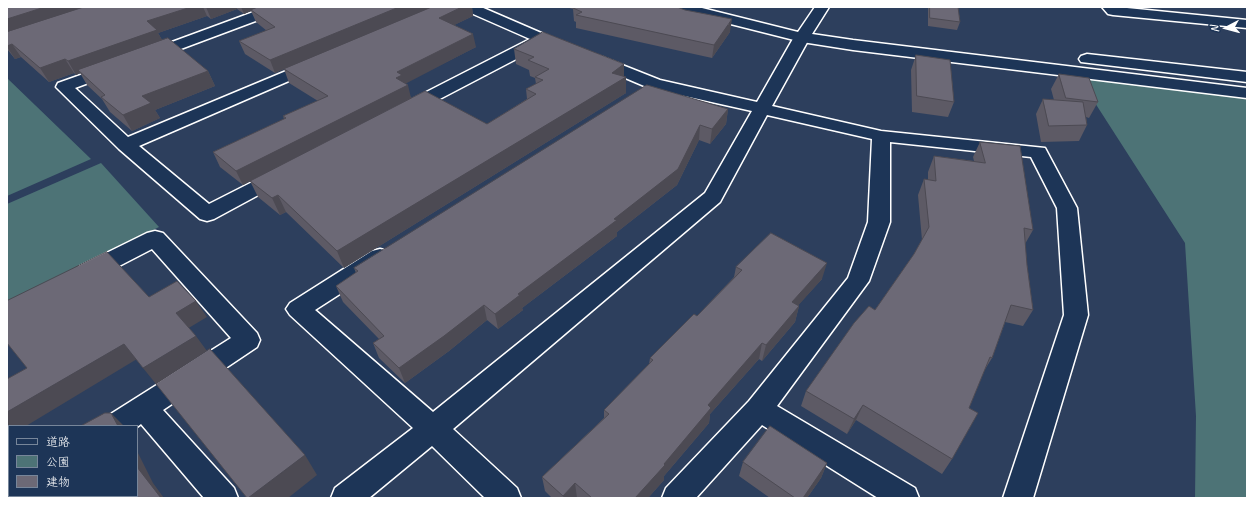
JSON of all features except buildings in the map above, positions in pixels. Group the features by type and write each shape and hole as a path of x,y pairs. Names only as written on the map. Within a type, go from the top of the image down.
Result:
{"street":[{"path":"280,7 64,87 126,145 207,214 297,166"},
{"path":"469,7 542,39 655,84 881,136 1038,152 1067,208 1076,315 1018,498"},
{"path":"680,7 806,31 1035,53 1247,77"},
{"path":"736,7 853,46 1247,93"},
{"path":"346,498 433,429 713,197 761,109 806,31 822,7"},
{"path":"1109,7 1113,10 1247,24"},
{"path":"395,116 542,39"},
{"path":"126,145 331,57"},
{"path":"635,97 655,84"},
{"path":"677,498 759,409 858,281 879,222 881,136"},
{"path":"70,281 155,238 248,340 118,425"},
{"path":"399,245 298,309 433,429 506,498"},
{"path":"144,408 223,498"},
{"path":"759,409 904,498"}],"green space":[{"path":"7,78 91,159 7,196"},
{"path":"1079,78 1247,98 1247,498 1195,498 1196,416 1185,243"},
{"path":"101,163 159,227 7,303 7,204"}]}
